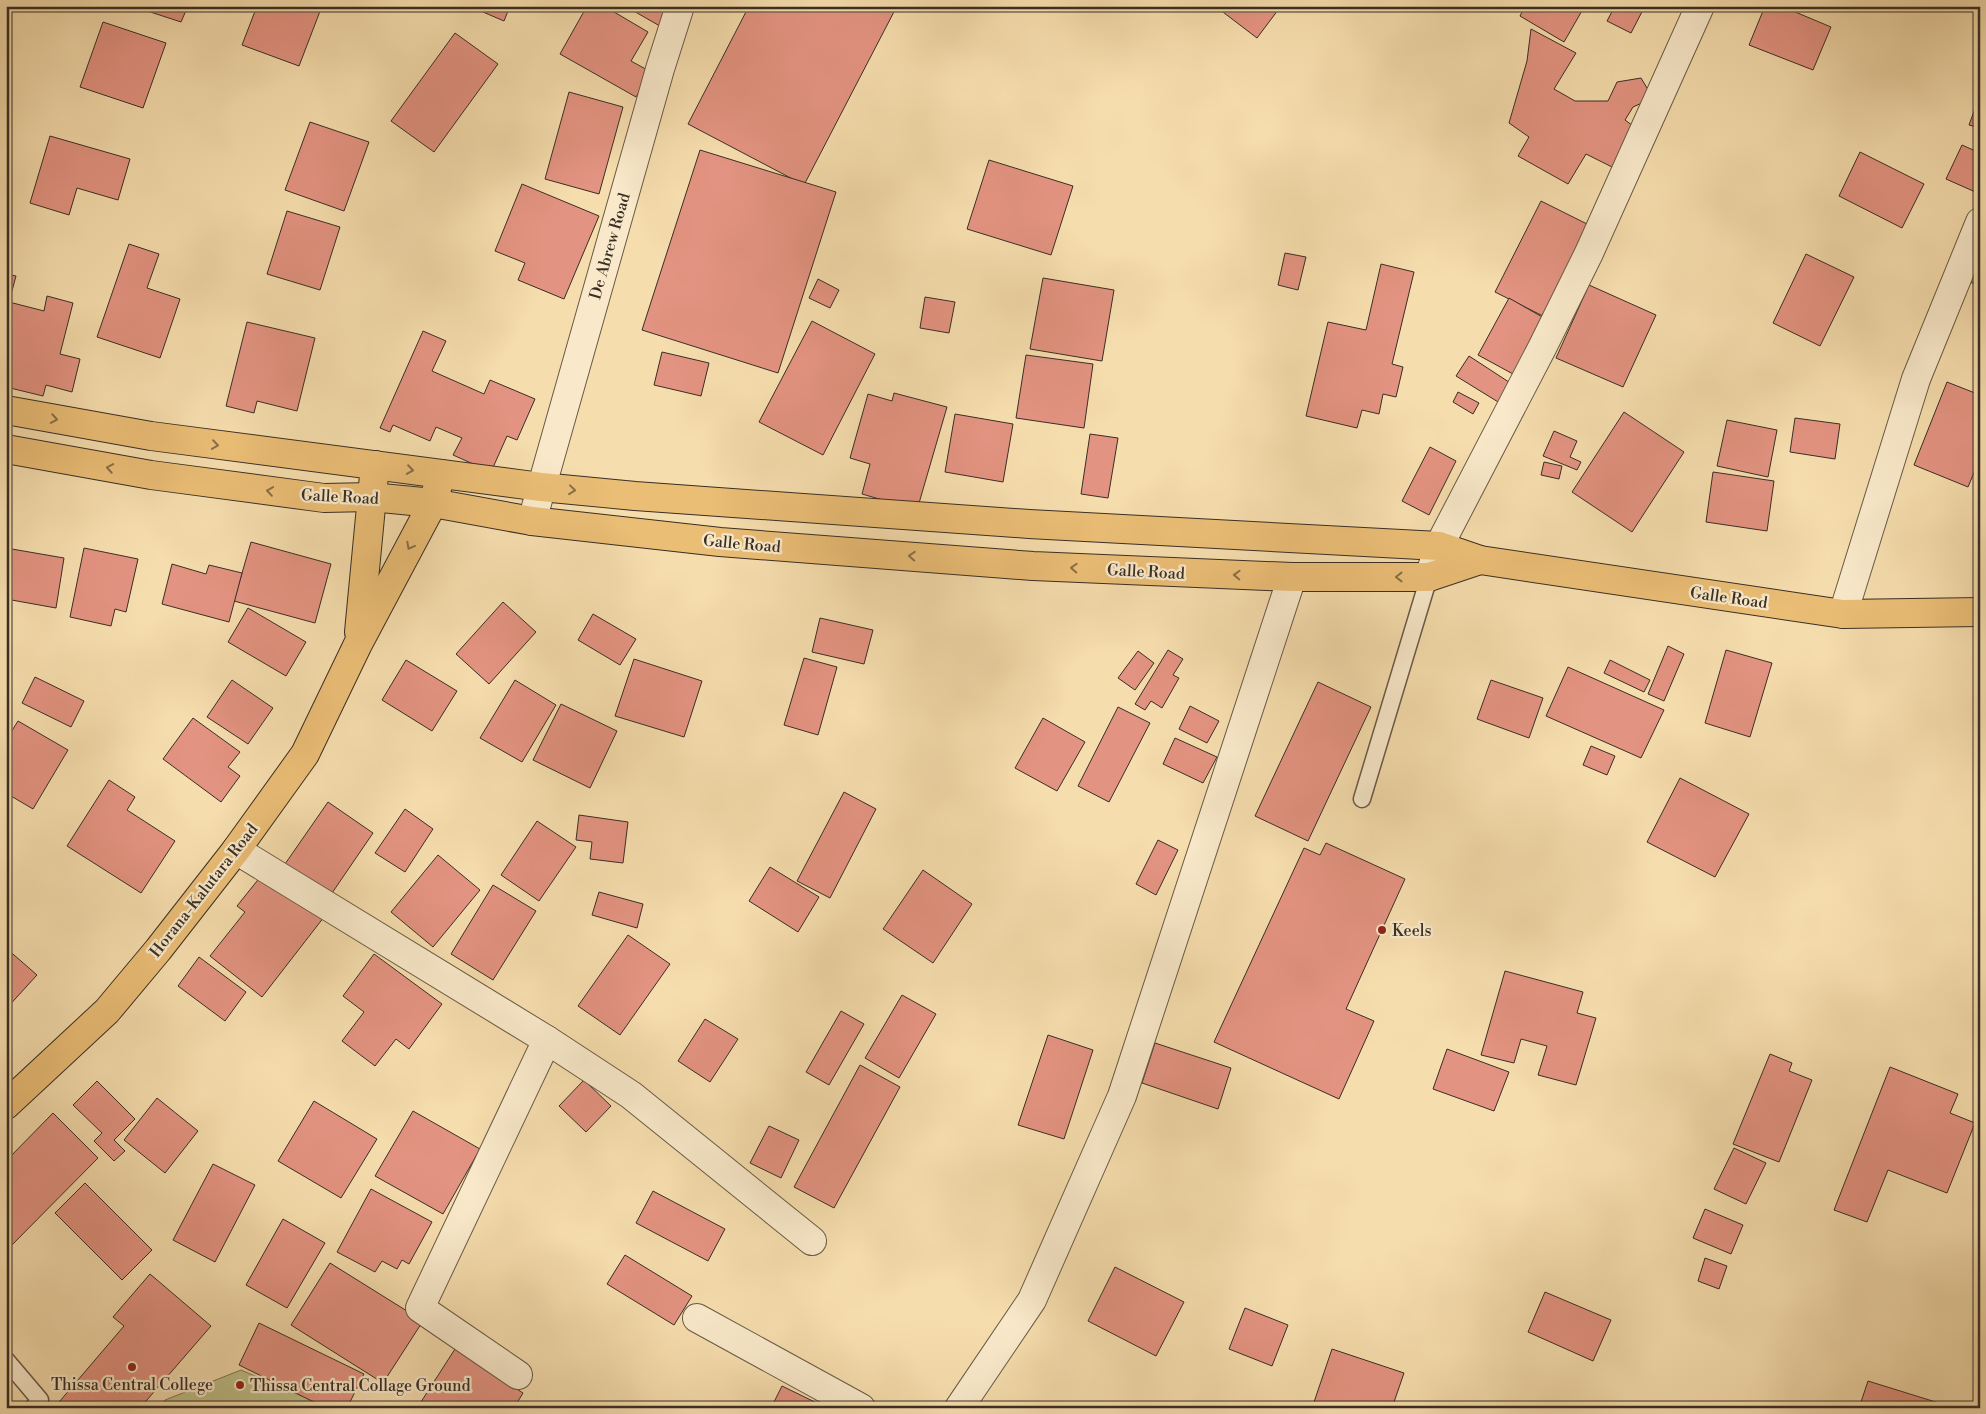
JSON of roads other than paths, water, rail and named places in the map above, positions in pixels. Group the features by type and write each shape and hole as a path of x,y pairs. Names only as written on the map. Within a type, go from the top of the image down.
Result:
{"main road":[{"name":"Galle Road","path":"6,410 151,436 541,487 667,499 1029,524 1439,546 1480,560 1843,614 1980,612"},
{"name":"Galle Road","path":"6,449 151,475 315,497 371,497 433,504 532,521 720,542 1033,566 1292,577 1429,577 1480,560"},
{"name":"Horana-Kalutara Road","path":"358,644 375,465"},
{"name":"Horana-Kalutara Road","path":"6,1105 107,1011 158,950 236,850 305,754 358,644 433,504 441,474"}],"street":[{"name":"De Abrew Road","path":"532,521 660,69 680,6"},
{"path":"1429,577 1439,546 1589,253 1700,6"},
{"path":"1843,614 1916,378 1980,222"},
{"path":"959,1408 1032,1300 1122,1096 1292,577"},
{"path":"236,850 632,1094 812,1241"},
{"path":"518,1375 420,1308 547,1040"},
{"path":"697,1318 861,1408"}],"lane":[{"path":"1362,799 1429,577"},
{"path":"6,1360 40,1400 33,1408"}],"place":[{"name":"Keels","path":"1382,930"},
{"name":"Thissa Central College","path":"132,1367"},
{"name":"Thissa Central Collage Ground","path":"240,1385"}]}
